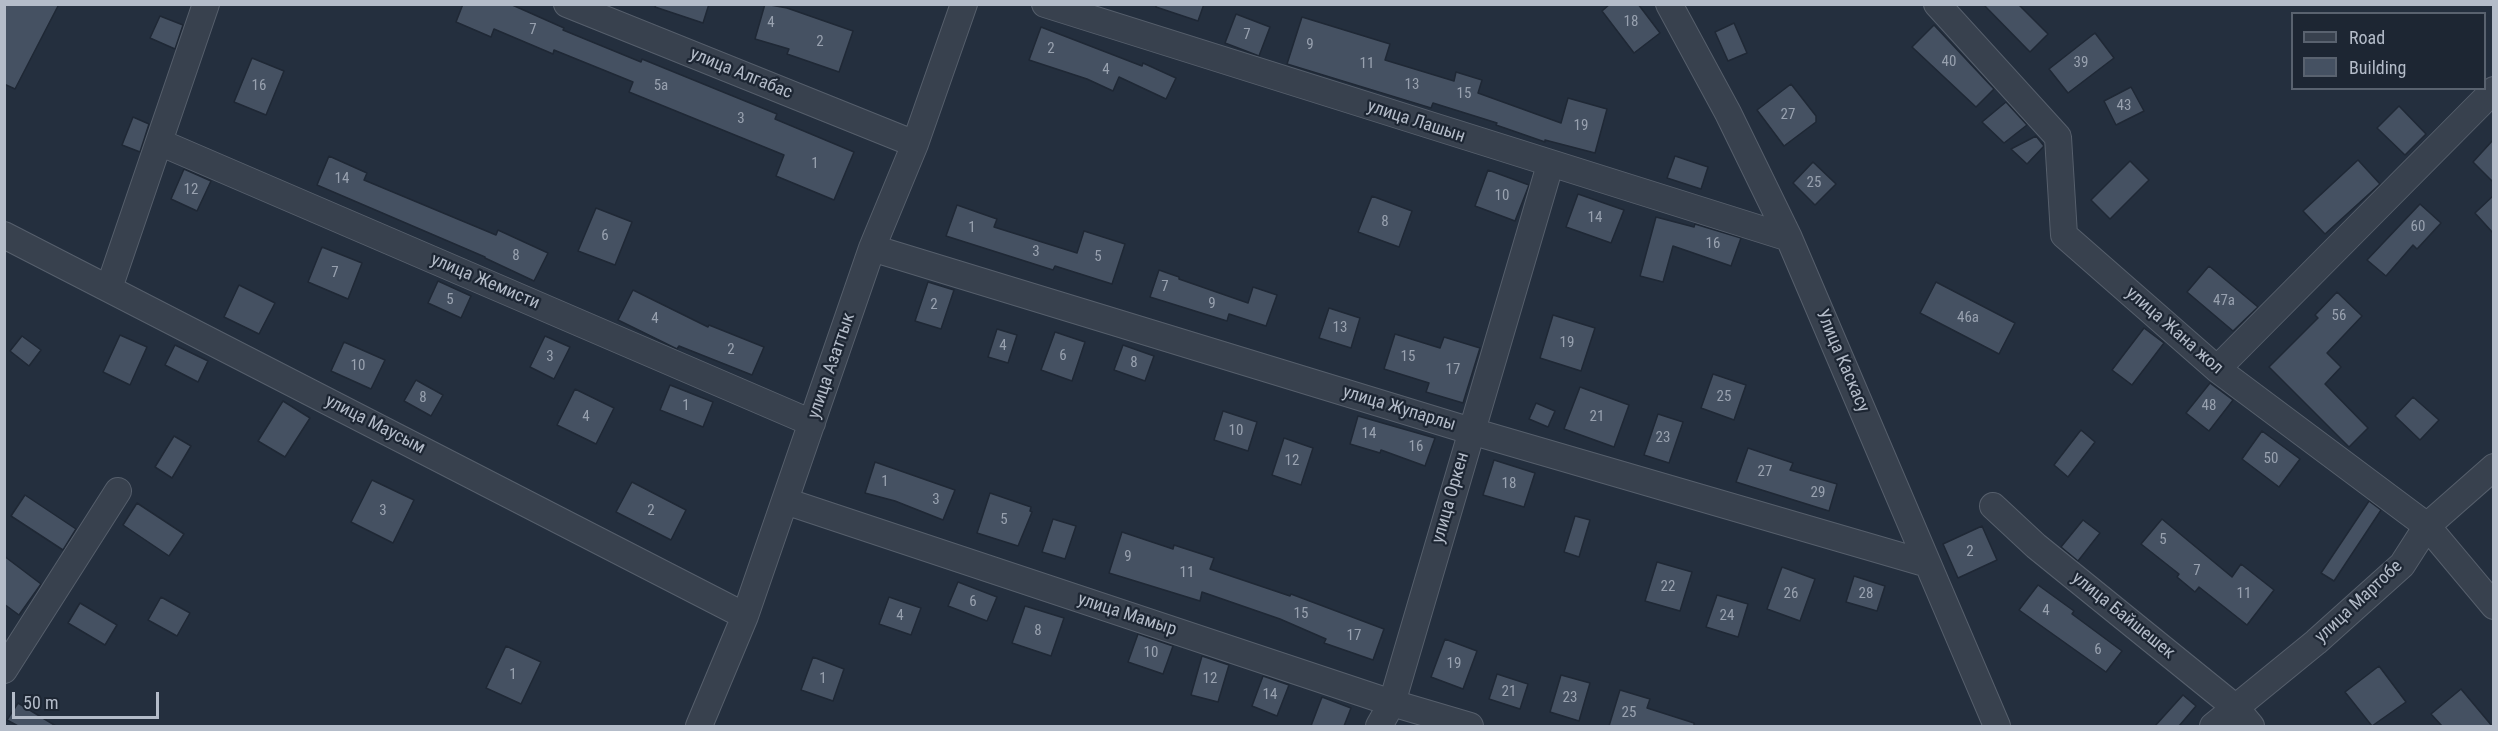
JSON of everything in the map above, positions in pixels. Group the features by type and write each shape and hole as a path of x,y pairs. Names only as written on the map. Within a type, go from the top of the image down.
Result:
{"street":[{"path":"109,288 206,4"},
{"name":"улица Алгабас","path":"567,4 915,144"},
{"name":"улица Азаттык","path":"699,726 745,616 872,248 915,144 964,4"},
{"name":"улица Лашын","path":"1045,4 1789,238"},
{"name":"Улица Каскасу","path":"1669,4 1728,113 1789,238 1997,726"},
{"name":"улица Жана жол","path":"1937,4 2058,137 2064,235 2217,369 2427,526 2493,606"},
{"path":"2217,369 2493,90"},
{"name":"улица Жемисти","path":"159,142 812,423"},
{"name":"улица Оркен","path":"1379,726 1392,703 1551,165"},
{"name":"улица Маусым","path":"4,235 745,616"},
{"name":"улица Жупарлы","path":"872,248 1471,431 1928,564"},
{"name":"улица Мартобе","path":"2213,726 2244,717 2316,642 2402,565 2427,526 2493,467"},
{"path":"4,670 118,491"},
{"name":"улица Мамыр","path":"785,501 1392,703 1470,726"},
{"name":"улица Байшешек","path":"1993,506 2036,546 2244,717"}],"building":[{"path":"4,4 59,4 15,89 4,84"},
{"path":"463,4 510,4 564,28 563,30 641,62 642,59 777,114 775,119 854,152 834,200 776,176 784,155 629,92 633,82 554,50 553,54 494,29 491,37 456,22"},
{"path":"656,4 709,4 703,23 655,7"},
{"path":"765,4 787,8 853,31 839,72 787,54 789,49 755,39"},
{"path":"1156,4 1204,4 1198,21 1156,7"},
{"path":"1610,4 1638,4 1660,33 1634,53 1602,11"},
{"path":"1983,4 2018,4 2048,34 2030,52"},
{"path":"1236,14 1270,27 1259,56 1225,43"},
{"path":"160,16 183,25 175,49 150,38"},
{"path":"1302,17 1390,44 1385,60 1454,81 1456,72 1482,80 1478,93 1561,123 1568,98 1607,109 1595,153 1545,140 1545,142 1496,125 1497,123 1433,103 1431,108 1287,64"},
{"path":"1734,23 1747,53 1728,61 1715,32"},
{"path":"1934,25 1994,89 1976,107 1912,47"},
{"path":"1041,27 1142,66 1143,63 1176,78 1166,99 1119,77 1113,91 1087,79 1029,60"},
{"path":"2095,33 2114,58 2068,93 2049,69"},
{"path":"252,58 284,71 266,115 234,102"},
{"path":"1791,84 1816,116 1816,122 1784,146 1757,110"},
{"path":"2131,87 2144,111 2116,125 2104,101"},
{"path":"2006,102 2027,125 2004,143 1982,122"},
{"path":"2399,106 2426,134 2405,155 2377,128"},
{"path":"133,117 149,124 140,152 122,145"},
{"path":"2036,136 2044,146 2027,164 2011,149"},
{"path":"2493,140 2493,182 2473,162"},
{"path":"329,156 367,173 364,180 496,235 498,230 548,253 534,281 485,257 317,185"},
{"path":"1675,156 1708,167 1701,189 1667,178"},
{"path":"2358,160 2380,184 2325,234 2303,211"},
{"path":"2130,161 2149,180 2110,219 2091,200"},
{"path":"1813,162 1836,184 1815,205 1793,183"},
{"path":"184,169 211,181 197,211 171,199"},
{"path":"1488,170 1529,185 1515,221 1475,206"},
{"path":"1578,194 1624,210 1611,243 1566,227"},
{"path":"1372,196 1412,211 1399,247 1358,232"},
{"path":"2493,196 2493,233 2475,213"},
{"path":"2420,204 2441,223 2417,249 2413,245 2386,276 2367,260"},
{"path":"957,205 997,219 994,227 1077,253 1084,231 1125,244 1112,284 1055,266 1053,270 946,236"},
{"path":"596,208 632,222 615,265 578,251"},
{"path":"1656,217 1694,227 1695,224 1741,238 1731,266 1673,246 1663,282 1640,276"},
{"path":"322,247 362,263 348,299 308,282"},
{"path":"2209,266 2258,307 2233,331 2187,292"},
{"path":"1159,270 1248,303 1253,287 1277,295 1266,326 1229,314 1227,321 1150,297"},
{"path":"438,281 471,296 461,318 428,303"},
{"path":"928,282 954,290 941,329 915,321"},
{"path":"1936,282 2015,323 1999,354 1920,313"},
{"path":"239,285 275,303 259,334 224,317"},
{"path":"633,290 708,327 709,325 764,347 752,375 679,346 677,349 618,320"},
{"path":"2337,292 2362,316 2327,353 2341,367 2325,384 2368,428 2349,447 2269,367 2318,318 2315,315"},
{"path":"1329,308 1360,318 1351,348 1319,338"},
{"path":"1553,315 1595,328 1581,371 1540,358"},
{"path":"2144,328 2164,343 2132,385 2112,370"},
{"path":"997,329 1017,335 1008,363 988,357"},
{"path":"1055,332 1085,342 1072,381 1041,370"},
{"path":"1395,334 1440,348 1444,337 1480,348 1463,403 1426,392 1429,383 1384,369"},
{"path":"120,335 147,347 130,385 103,372"},
{"path":"22,336 41,350 29,366 10,351"},
{"path":"545,336 570,347 554,379 530,367"},
{"path":"344,342 385,360 371,389 331,371"},
{"path":"175,345 208,361 198,382 165,365"},
{"path":"1123,345 1154,356 1145,381 1114,370"},
{"path":"1713,374 1746,385 1734,420 1701,408"},
{"path":"416,380 443,395 431,416 404,401"},
{"path":"2210,383 2233,400 2209,431 2186,413"},
{"path":"670,385 713,402 703,427 660,410"},
{"path":"1580,387 1629,405 1614,447 1564,429"},
{"path":"575,389 614,408 596,444 557,425"},
{"path":"2413,397 2439,420 2420,440 2395,416"},
{"path":"283,401 310,418 285,457 258,441"},
{"path":"1536,403 1555,411 1548,427 1529,419"},
{"path":"1223,411 1257,422 1248,451 1214,440"},
{"path":"1658,414 1683,422 1669,463 1644,455"},
{"path":"1358,416 1435,438 1425,466 1381,450 1380,453 1350,444"},
{"path":"2081,430 2095,442 2068,477 2054,465"},
{"path":"2262,431 2300,459 2279,487 2242,459"},
{"path":"174,436 191,446 172,478 155,467"},
{"path":"1284,438 1313,448 1301,485 1272,475"},
{"path":"1748,448 1793,463 1790,470 1837,484 1829,511 1736,482"},
{"path":"1494,460 1535,473 1524,507 1483,495"},
{"path":"875,462 955,490 943,520 895,501 865,493"},
{"path":"372,480 414,500 393,543 351,522"},
{"path":"632,482 686,510 671,540 616,512"},
{"path":"990,493 1031,507 1032,512 1018,546 977,533"},
{"path":"25,495 76,529 63,550 11,516"},
{"path":"2369,501 2381,510 2334,581 2321,573"},
{"path":"137,503 184,534 169,556 123,525"},
{"path":"1575,516 1590,520 1579,557 1564,552"},
{"path":"1053,519 1076,526 1065,559 1042,552"},
{"path":"2162,519 2232,577 2241,564 2274,590 2247,625 2199,587 2195,592 2177,577 2179,574 2141,544"},
{"path":"2083,520 2100,533 2078,561 2061,547"},
{"path":"1982,526 1997,560 1958,578 1943,544"},
{"path":"1122,532 1173,549 1174,545 1214,558 1210,569 1290,596 1291,594 1384,629 1373,660 1324,643 1326,639 1280,619 1202,592 1200,601 1109,573"},
{"path":"4,556 41,584 19,615 4,604"},
{"path":"1657,562 1692,572 1680,611 1645,601"},
{"path":"1782,567 1815,579 1800,621 1767,609"},
{"path":"1854,576 1885,586 1877,611 1846,602"},
{"path":"958,582 997,597 987,621 948,606"},
{"path":"2038,585 2122,651 2106,672 2019,610"},
{"path":"1717,595 1748,604 1738,637 1706,627"},
{"path":"161,597 190,613 177,636 148,620"},
{"path":"889,597 921,608 911,635 879,624"},
{"path":"80,603 117,625 105,645 68,623"},
{"path":"1025,606 1064,618 1051,656 1012,643"},
{"path":"1138,634 1173,646 1163,674 1128,662"},
{"path":"1445,639 1477,651 1463,689 1431,677"},
{"path":"506,646 541,662 521,704 486,688"},
{"path":"1202,656 1229,665 1218,702 1191,695"},
{"path":"813,657 844,669 833,701 801,690"},
{"path":"2379,666 2406,702 2372,726 2345,692"},
{"path":"1497,674 1528,684 1520,709 1489,699"},
{"path":"1561,675 1590,683 1579,721 1550,712"},
{"path":"1263,676 1289,685 1277,716 1252,706"},
{"path":"2461,689 2492,726 2442,726 2431,714"},
{"path":"1620,690 1650,699 1647,708 1694,723 1694,726 1609,726"},
{"path":"2183,695 2196,706 2179,726 2155,726"},
{"path":"1322,697 1351,708 1344,726 1311,726"},
{"path":"18,703 56,726 18,726 7,720"}]}
